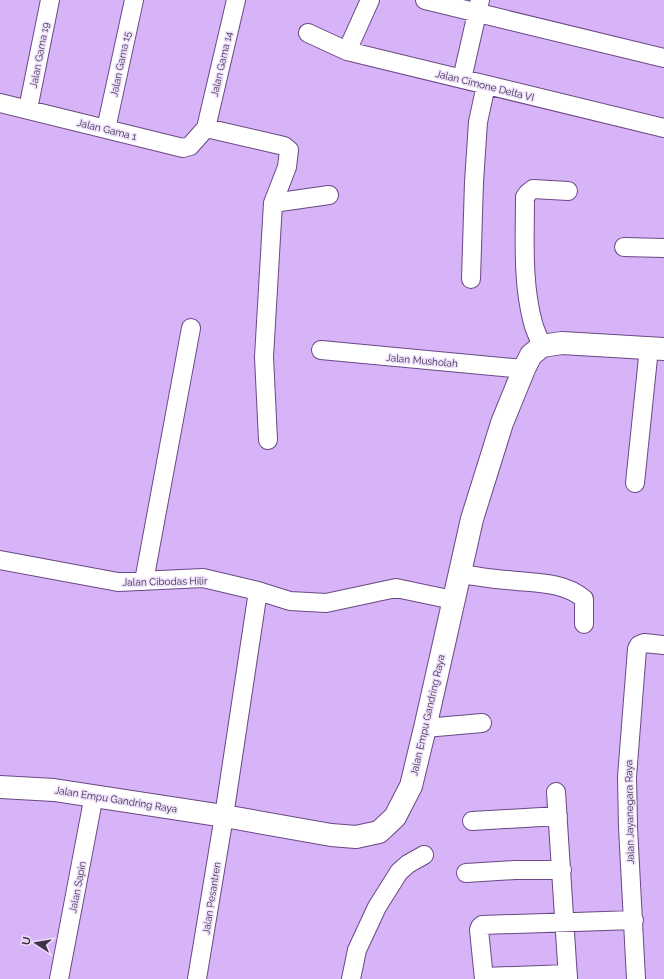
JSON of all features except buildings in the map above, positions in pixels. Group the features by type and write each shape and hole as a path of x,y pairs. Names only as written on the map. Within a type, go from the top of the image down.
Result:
{"street":[{"name":"Jalan Gama 19","path":"28,110 50,0"},
{"name":"Jalan Gama 15","path":"106,129 134,0"},
{"name":"Jalan Gama 14","path":"206,128 236,0"},
{"path":"348,51 370,0"},
{"path":"425,0 478,6 664,58"},
{"path":"462,80 478,6"},
{"name":"Jalan Cimone Delta VI","path":"308,33 348,51 664,128"},
{"path":"471,279 474,182 478,129 486,85"},
{"name":"Jalan Gama 1","path":"0,103 183,148 190,146 206,128"},
{"path":"206,128 284,146 289,150 287,167 273,203 264,357 268,440"},
{"path":"568,191 533,189 525,197 525,263 533,324 542,346 562,343 657,349 635,483"},
{"path":"273,203 329,195"},
{"path":"624,247 664,248"},
{"path":"144,581 191,328"},
{"name":"Jalan Empu Gandring Raya","path":"0,787 54,790 94,795 331,835 356,837 379,832 395,817 410,786 425,728 453,600 461,574 472,520 491,456 502,423 524,369 531,355 542,346"},
{"name":"Jalan Musholah","path":"321,350 524,369"},
{"name":"Jalan Cibodas Hilir","path":"0,560 118,582 203,578 258,591 290,601 326,603 396,588 453,600"},
{"path":"461,574 548,584 576,592 584,599 584,624"},
{"path":"224,816 258,591"},
{"name":"Jalan Jayanegara Raya","path":"636,979 626,777 633,687 637,648 639,645 644,643 664,645"},
{"path":"425,728 482,723"},
{"path":"556,792 562,870 565,922 568,976 484,978 479,930 480,926 482,925 565,922 634,920"},
{"name":"Jalan Sapin","path":"59,979 94,795"},
{"name":"Jalan Pesantren","path":"198,979 224,816"},
{"path":"472,821 558,816"},
{"path":"351,979 357,950 377,906 399,872 408,864 424,855"},
{"path":"466,873 515,870 562,870"}]}
